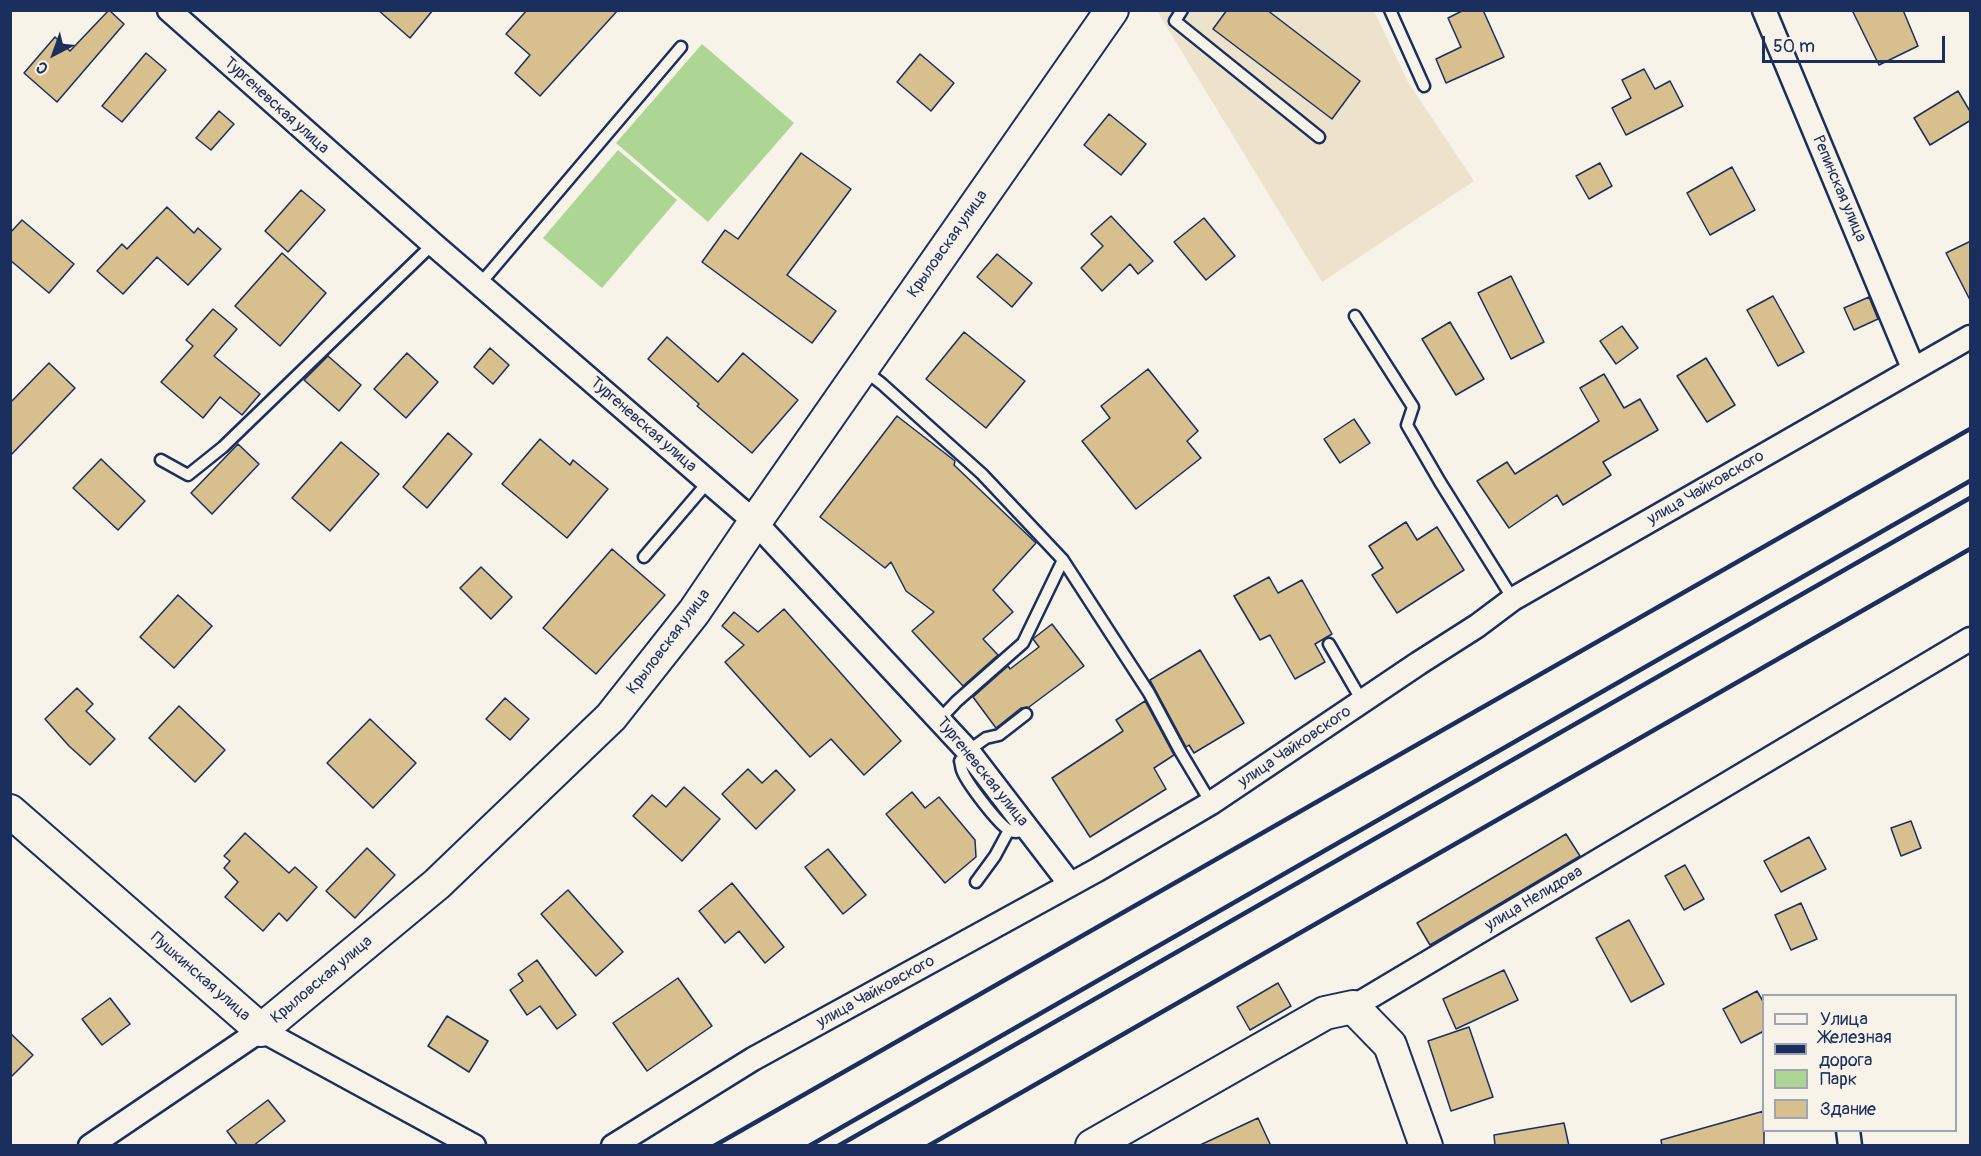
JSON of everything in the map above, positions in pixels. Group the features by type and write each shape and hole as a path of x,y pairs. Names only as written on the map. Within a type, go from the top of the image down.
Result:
{"street":[{"name":"Тургеневская улица","path":"169,10 433,244 755,522 968,751 1018,829 1070,884"},
{"name":"Крыловская улица","path":"90,1146 261,1030 437,884 611,717 694,612 861,368 1112,10"},
{"name":"Репинская улица","path":"1764,10 1913,368"},
{"name":"улица Чайковского","path":"613,1146 753,1059 1070,884 1211,803 1477,626 1513,599 1913,368 1971,337"},
{"name":"улица Нелидова","path":"1092,1146 1325,1013 1353,1007 1971,639"},
{"name":"Пушкинская улица","path":"10,811 261,1030 474,1146"},
{"path":"1353,1007 1390,1045 1426,1146"}],"lane":[{"path":"1182,10 1175,21 1319,137"},
{"path":"1390,10 1424,86"},
{"path":"480,284 681,46"},
{"path":"161,460 188,475 214,454 433,244"},
{"path":"1355,316 1413,407 1407,425 1513,599"},
{"path":"861,368 882,384 982,474 1063,560 1149,693 1211,803"},
{"path":"644,557 708,482"},
{"path":"940,719 1023,643 1063,560"},
{"path":"1329,644 1362,701"},
{"path":"968,751 986,738 999,735 1026,714"},
{"path":"976,882 1018,829"}],"shaded area":[{"path":"1157,11 1374,11 1408,82 1474,181 1322,282"}],"green space":[{"path":"702,44 794,123 708,222 616,143"},
{"path":"618,150 677,200 602,288 543,238"}],"building":[{"path":"109,10 124,24 57,102 24,73 55,37 70,51"},
{"path":"378,10 433,10 410,38"},
{"path":"527,10 618,10 540,96 515,73 530,55 506,34"},
{"path":"1227,10 1267,10 1360,81 1332,119 1213,29"},
{"path":"1464,10 1483,10 1504,57 1446,83 1436,59 1461,47 1448,18"},
{"path":"1852,10 1903,10 1918,46 1879,65"},
{"path":"146,53 166,70 122,122 102,106"},
{"path":"920,54 954,83 931,111 897,82"},
{"path":"1644,69 1655,89 1670,81 1683,106 1626,135 1612,108 1631,98 1622,80"},
{"path":"1958,91 1971,113 1971,120 1930,145 1914,118"},
{"path":"219,111 234,124 211,150 196,138"},
{"path":"1109,114 1146,144 1121,175 1084,145"},
{"path":"801,153 851,189 787,275 836,311 812,343 702,262 725,230 738,239"},
{"path":"1600,163 1612,186 1589,199 1576,176"},
{"path":"1732,167 1755,210 1710,235 1687,193"},
{"path":"301,190 325,210 288,252 265,231"},
{"path":"167,207 194,233 198,228 221,249 188,285 157,257 123,294 97,271 122,244 127,249"},
{"path":"1111,216 1153,261 1138,274 1130,264 1102,291 1081,268 1103,246 1091,234"},
{"path":"1204,218 1235,256 1206,280 1174,242"},
{"path":"22,220 74,264 49,293 10,260 10,233"},
{"path":"1971,241 1971,302 1946,253"},
{"path":"282,253 326,293 280,346 235,306"},
{"path":"997,254 1032,283 1012,307 977,277"},
{"path":"1511,276 1544,342 1511,359 1478,293"},
{"path":"1773,296 1804,352 1778,366 1747,310"},
{"path":"1869,297 1878,319 1854,330 1844,308"},
{"path":"213,309 237,329 214,356 260,394 242,415 220,397 203,418 161,382 193,346 186,340"},
{"path":"1450,322 1484,379 1456,395 1422,339"},
{"path":"1622,326 1638,348 1616,364 1600,341"},
{"path":"964,332 1025,381 986,428 926,379"},
{"path":"667,337 718,382 743,353 798,400 752,453 697,406 699,404 648,359"},
{"path":"490,348 509,365 493,384 474,367"},
{"path":"407,353 438,382 406,418 374,389"},
{"path":"328,356 361,385 339,411 304,380"},
{"path":"1706,358 1735,405 1707,422 1677,376"},
{"path":"49,363 75,388 10,456 10,403"},
{"path":"1148,369 1198,431 1187,441 1201,458 1136,509 1082,441 1110,418 1101,406"},
{"path":"1604,374 1624,408 1640,399 1658,430 1603,462 1611,475 1563,505 1557,495 1509,528 1477,481 1507,462 1515,474 1599,421 1580,388"},
{"path":"897,416 955,461 954,465 1036,543 993,590 1013,612 983,639 998,655 963,686 912,631 934,612 906,591 891,562 885,568 820,517"},
{"path":"1354,419 1370,443 1340,463 1324,439"},
{"path":"448,433 472,454 427,508 403,487"},
{"path":"540,439 570,465 573,460 608,489 567,538 502,484"},
{"path":"341,442 379,474 330,531 292,498"},
{"path":"238,444 259,464 212,514 191,493"},
{"path":"101,459 145,501 118,530 73,488"},
{"path":"1406,522 1417,540 1437,527 1464,570 1397,613 1372,575 1383,568 1369,546"},
{"path":"612,549 665,595 596,674 543,628"},
{"path":"481,567 512,597 491,619 460,588"},
{"path":"1269,577 1278,593 1302,580 1332,634 1315,644 1325,662 1295,679 1270,635 1260,640 1234,596"},
{"path":"178,595 212,626 174,668 140,637"},
{"path":"784,609 901,741 864,775 831,739 810,757 725,662 744,645 722,626 734,612 758,632"},
{"path":"1052,624 1084,666 1029,707 1021,708 996,728 973,697 1008,666 1010,669 1039,647 1033,639"},
{"path":"1200,650 1244,723 1194,753 1189,745 1186,747 1150,680"},
{"path":"77,688 93,704 86,711 115,739 90,765 45,719"},
{"path":"505,698 529,719 510,740 486,719"},
{"path":"1145,701 1174,755 1154,768 1166,789 1090,837 1052,778 1123,731 1116,720"},
{"path":"179,706 225,750 195,782 149,738"},
{"path":"370,719 416,763 373,808 327,763"},
{"path":"748,769 762,783 776,770 795,790 756,829 722,794"},
{"path":"684,787 720,819 682,861 633,816 652,795 666,807"},
{"path":"912,792 925,808 939,797 975,840 976,857 945,883 886,814"},
{"path":"1911,821 1921,848 1901,856 1891,828"},
{"path":"245,833 289,873 295,867 317,887 287,921 279,913 263,931 225,897 238,882 224,868 230,861 224,856"},
{"path":"1566,834 1580,856 1430,945 1417,923"},
{"path":"1809,837 1826,869 1781,892 1764,861"},
{"path":"367,848 395,875 355,918 326,891"},
{"path":"828,849 866,895 843,914 805,867"},
{"path":"1685,865 1704,899 1684,910 1665,876"},
{"path":"732,883 784,947 765,963 739,931 725,943 699,911"},
{"path":"568,890 623,952 596,976 541,914"},
{"path":"1801,903 1817,939 1791,950 1775,915"},
{"path":"1629,920 1664,984 1631,1002 1596,938"},
{"path":"537,960 576,1015 557,1029 540,1006 527,1015 510,990 523,981 518,974"},
{"path":"1504,970 1518,1000 1456,1029 1443,999"},
{"path":"678,978 712,1026 647,1071 613,1023"},
{"path":"1278,983 1291,1006 1250,1030 1237,1007"},
{"path":"1757,991 1762,1000 1762,1032 1741,1043 1723,1009"},
{"path":"110,998 130,1024 102,1045 82,1019"},
{"path":"447,1016 488,1041 469,1072 428,1046"},
{"path":"1469,1027 1493,1097 1451,1111 1428,1041"},
{"path":"10,1033 33,1055 10,1078"},
{"path":"268,1100 285,1121 253,1146 238,1146 227,1131"},
{"path":"1762,1112 1764,1146 1662,1146 1661,1140"},
{"path":"1258,1118 1271,1146 1198,1146"},
{"path":"1564,1123 1569,1146 1495,1146 1494,1135"}],"railway":[{"path":"714,1146 1970,429"},
{"path":"809,1146 1970,481"},
{"path":"838,1146 1970,498"},
{"path":"928,1146 1970,549"}]}
